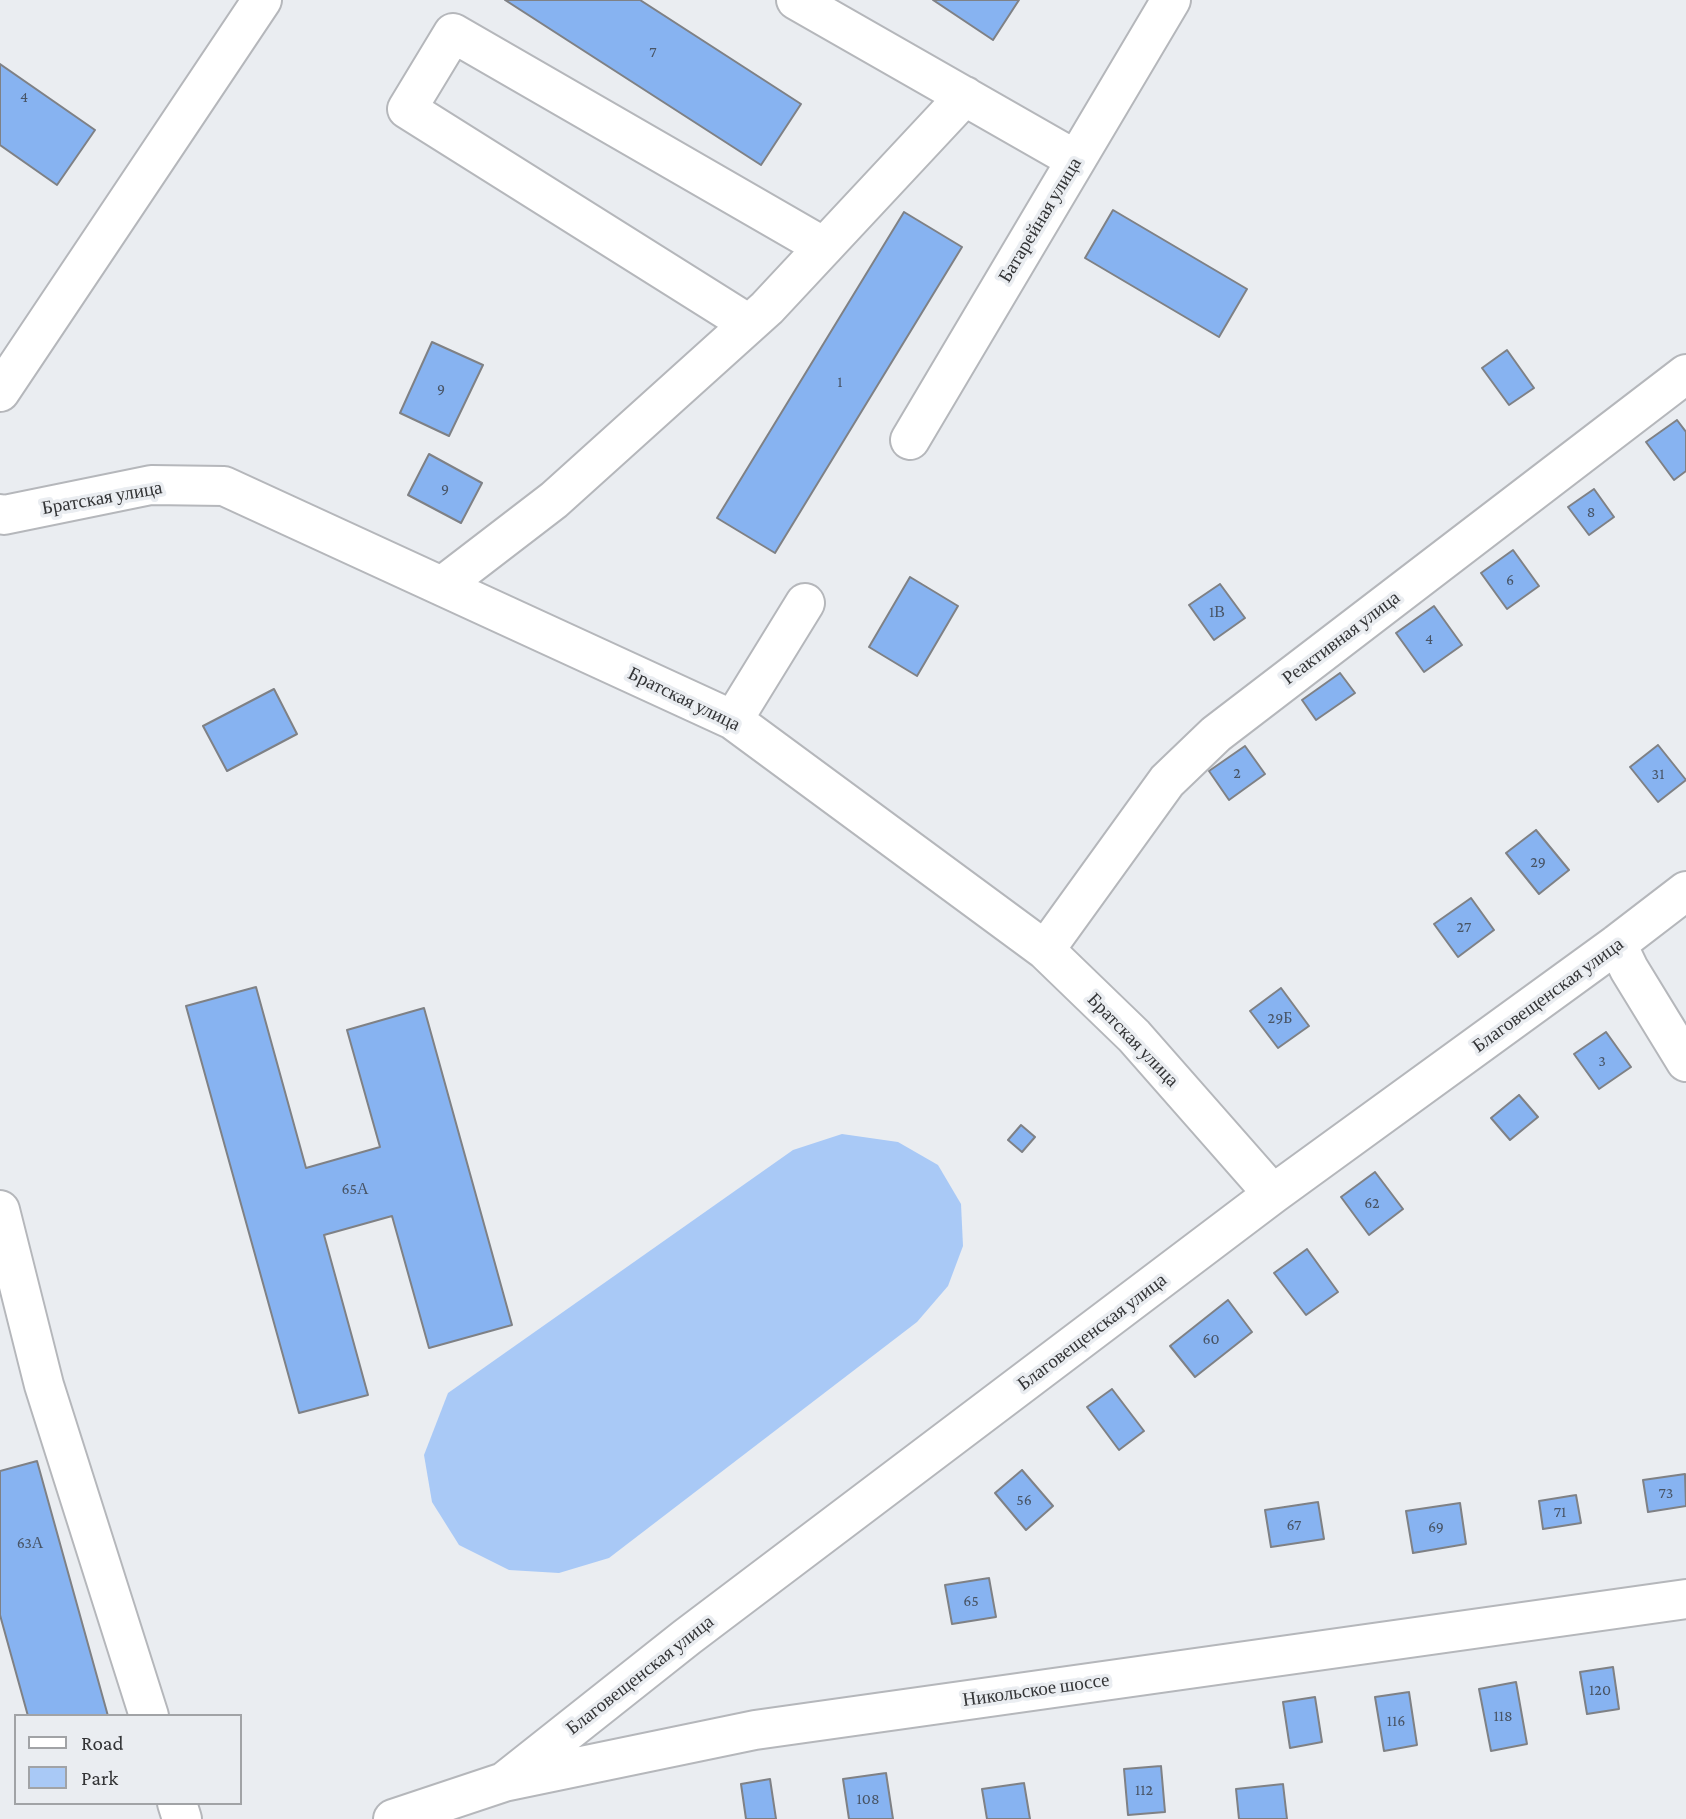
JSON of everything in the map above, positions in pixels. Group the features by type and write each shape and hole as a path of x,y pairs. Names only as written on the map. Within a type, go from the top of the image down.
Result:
{"street":[{"path":"0,392 262,0"},
{"path":"796,0 1076,160"},
{"name":"Батарейная улица","path":"910,440 1171,0"},
{"path":"749,324 407,109 453,33 824,247"},
{"path":"442,586 554,500 749,324 965,96"},
{"name":"Реактивная улица","path":"1045,950 1167,781 1216,734 1686,374"},
{"name":"Братская улица","path":"0,514 4,516 151,485 224,486 733,720 1045,950 1134,1036 1273,1194"},
{"path":"733,720 805,603"},
{"name":"Благовещенская улица","path":"504,1782 687,1637 1273,1194 1686,891"},
{"path":"1617,944 1629,969 1686,1062"},
{"path":"0,1210 44,1385 148,1714"},
{"name":"Никольское шоссе","path":"393,1819 504,1782 755,1730 1686,1599"}],"green space":[{"path":"842,1134 898,1142 938,1165 961,1204 963,1246 948,1286 917,1322 609,1558 559,1573 509,1570 459,1545 432,1502 424,1455 448,1393 793,1150"}],"building":[{"path":"505,0 640,0 801,104 761,165"},
{"path":"933,0 1019,0 993,40"},
{"path":"0,64 95,130 57,185 0,145"},
{"path":"1113,210 1247,289 1219,337 1085,258"},
{"path":"904,212 962,247 775,553 717,518"},
{"path":"432,342 483,365 449,436 400,413"},
{"path":"1507,350 1534,388 1509,405 1482,368"},
{"path":"1677,420 1686,432 1686,471 1674,480 1646,442"},
{"path":"429,454 482,483 461,523 408,495"},
{"path":"1594,489 1614,517 1589,535 1568,507"},
{"path":"1513,550 1539,586 1507,609 1481,573"},
{"path":"910,577 958,606 917,676 869,647"},
{"path":"1220,584 1245,618 1214,640 1189,605"},
{"path":"1434,606 1462,645 1424,672 1396,633"},
{"path":"1340,673 1355,693 1316,720 1302,700"},
{"path":"274,689 297,734 227,771 203,726"},
{"path":"1658,745 1686,780 1658,802 1630,767"},
{"path":"1245,746 1265,774 1229,800 1209,771"},
{"path":"1536,830 1569,870 1539,894 1506,853"},
{"path":"1471,898 1494,930 1458,957 1434,924"},
{"path":"256,987 306,1168 380,1147 347,1030 424,1008 512,1325 429,1348 392,1216 324,1235 368,1395 299,1413 186,1006"},
{"path":"1281,988 1309,1026 1278,1048 1250,1011"},
{"path":"1606,1032 1631,1067 1599,1089 1574,1054"},
{"path":"1519,1095 1538,1117 1510,1140 1491,1118"},
{"path":"1021,1125 1035,1137 1022,1152 1008,1140"},
{"path":"1375,1172 1403,1209 1369,1235 1341,1197"},
{"path":"1307,1249 1338,1292 1306,1315 1274,1273"},
{"path":"1228,1300 1252,1332 1195,1377 1170,1346"},
{"path":"1112,1389 1144,1431 1119,1450 1087,1407"},
{"path":"37,1461 107,1714 27,1714 0,1615 0,1471"},
{"path":"1022,1470 1053,1506 1026,1530 995,1493"},
{"path":"1685,1474 1686,1506 1648,1512 1643,1480"},
{"path":"1576,1495 1581,1523 1543,1529 1539,1501"},
{"path":"1318,1502 1324,1539 1271,1547 1265,1510"},
{"path":"1460,1503 1466,1544 1413,1553 1406,1511"},
{"path":"989,1578 996,1617 952,1624 945,1585"},
{"path":"1613,1667 1619,1709 1587,1714 1580,1672"},
{"path":"1516,1682 1527,1744 1491,1751 1479,1689"},
{"path":"1409,1692 1417,1745 1384,1751 1375,1697"},
{"path":"1315,1697 1322,1742 1290,1748 1283,1702"},
{"path":"1161,1766 1165,1812 1128,1815 1124,1769"},
{"path":"886,1773 893,1819 849,1819 843,1779"},
{"path":"770,1779 776,1819 746,1819 741,1784"},
{"path":"1024,1783 1030,1819 987,1819 982,1789"},
{"path":"1283,1784 1287,1819 1239,1819 1236,1789"}]}
